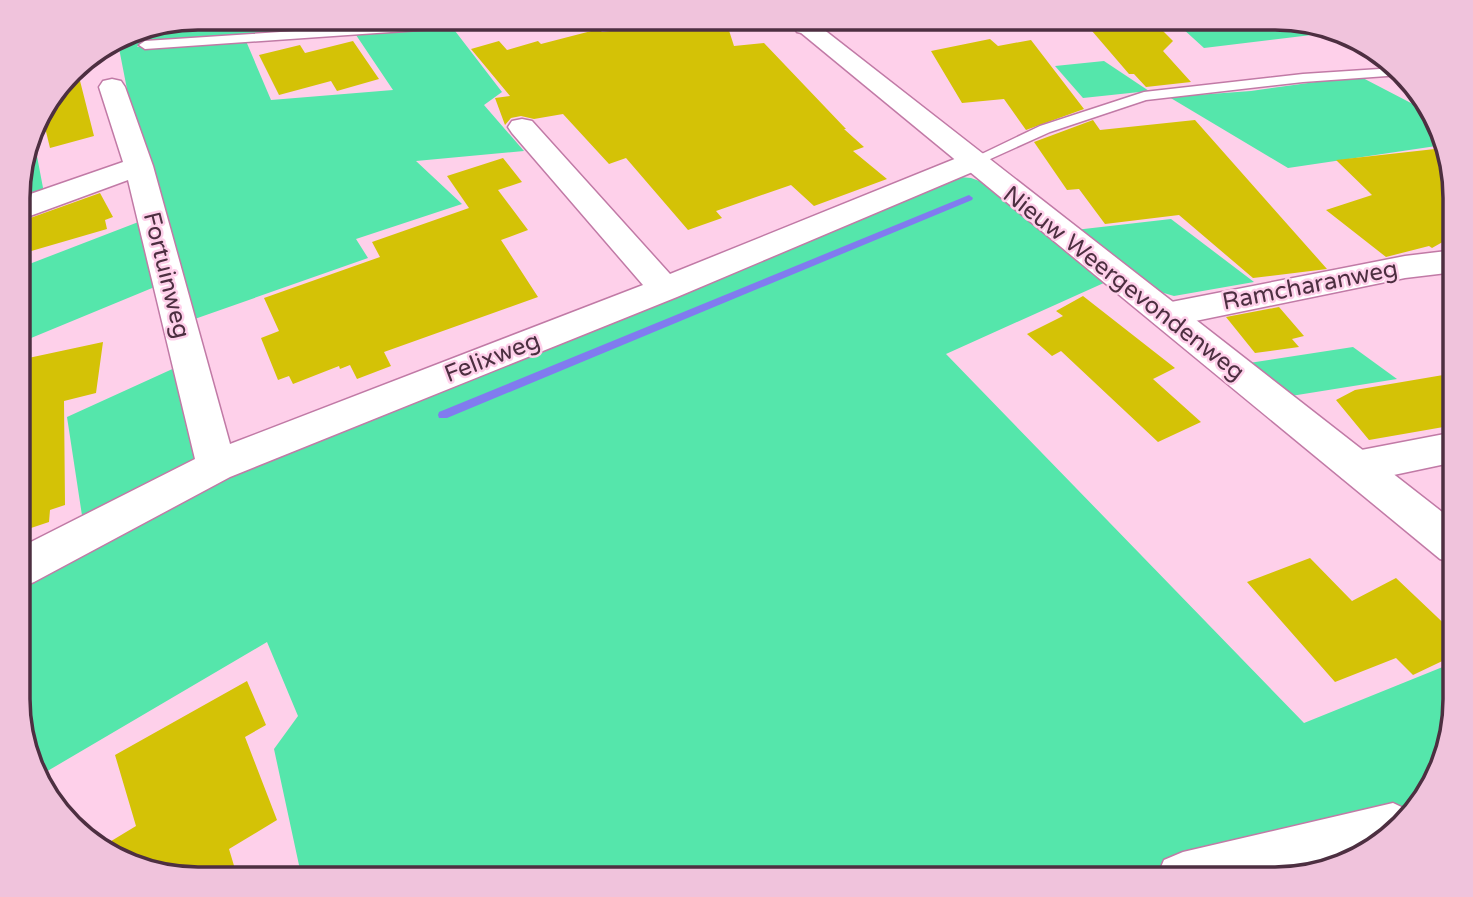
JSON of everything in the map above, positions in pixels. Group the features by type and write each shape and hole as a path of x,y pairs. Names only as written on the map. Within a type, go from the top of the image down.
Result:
{"street":[{"name":"Nieuw Weergevondenweg","path":"811,30 972,162 1443,536"},
{"name":"Fortuinweg","path":"112,87 139,166 216,466"},
{"path":"522,127 665,289"},
{"name":"Felixweg","path":"30,563 216,466 665,289 972,162"},
{"path":"30,205 139,166"},
{"name":"Ramcharanweg","path":"1166,315 1405,267 1443,262"},
{"path":"1356,467 1443,449"},
{"path":"1233,867 1377,833"}],"lane":[{"path":"145,45 363,30"},
{"path":"972,162 1045,129 1144,96 1303,78 1387,73"}],"green space":[{"path":"197,30 323,30 141,43 137,47 246,41 271,100 393,90 356,35 454,30 502,92 484,105 524,151 416,161 462,204 356,239 368,258 189,321 134,125 119,49 154,35"},
{"path":"1184,30 1276,30 1316,34 1204,48"},
{"path":"1104,61 1149,91 1083,98 1055,66"},
{"path":"1359,76 1416,105 1435,146 1288,168 1169,97 1251,91"},
{"path":"36,151 44,193 30,199"},
{"path":"960,177 971,178 985,183 1106,282 946,354 1304,723 1443,667 1443,711 1438,743 1421,783 1395,817 1174,867 299,867 274,749 298,716 267,642 47,772 35,743 30,700 30,577 202,483"},
{"path":"1171,219 1254,282 1174,296 1157,291 1075,230"},
{"path":"141,221 157,286 30,338 30,264"},
{"path":"1353,347 1397,379 1291,396 1249,363"},
{"path":"179,366 198,459 83,522 67,417"}],"building":[{"path":"595,30 729,30 734,46 764,43 864,147 853,151 887,179 814,206 791,185 716,211 722,218 688,230 626,158 609,164 563,114 534,119 521,116 511,118 505,125 495,98 510,96 471,49 499,41 507,50"},
{"path":"1091,30 1162,30 1173,41 1163,51 1191,82 1146,87 1134,74 1129,74"},
{"path":"990,39 998,46 1031,40 1084,109 1026,130 1004,99 962,103 931,51"},
{"path":"353,41 379,79 337,91 331,81 279,95 259,55 300,45 305,53"},
{"path":"79,79 94,136 50,148 45,128 47,123 64,95"},
{"path":"1093,120 1100,130 1195,120 1327,269 1253,278 1179,215 1105,224 1079,189 1067,190 1034,142"},
{"path":"1436,149 1443,186 1443,242 1432,248 1429,246 1386,257 1326,210 1372,195 1336,160"},
{"path":"503,158 522,182 498,190 528,230 501,240 538,297 384,352 391,366 357,379 350,365 340,369 339,366 293,384 289,376 278,380 261,338 279,331 264,298 380,257 372,242 469,208 447,176"},
{"path":"100,193 113,217 105,220 107,229 30,251 30,218"},
{"path":"1083,296 1175,368 1153,379 1201,422 1158,442 1061,351 1052,356 1027,334 1063,316 1056,311"},
{"path":"1279,307 1304,336 1292,339 1299,347 1255,353 1226,317"},
{"path":"103,342 96,393 64,401 65,505 50,510 49,522 30,528 30,358"},
{"path":"1443,375 1443,427 1369,440 1336,400 1355,390"},
{"path":"1310,558 1352,601 1396,578 1443,623 1443,661 1413,675 1396,658 1335,682 1247,582"},
{"path":"247,681 266,725 245,737 277,820 229,849 234,867 175,866 133,854 109,842 136,826 115,755"}],"waterway":[{"path":"443,415 969,198"}]}
